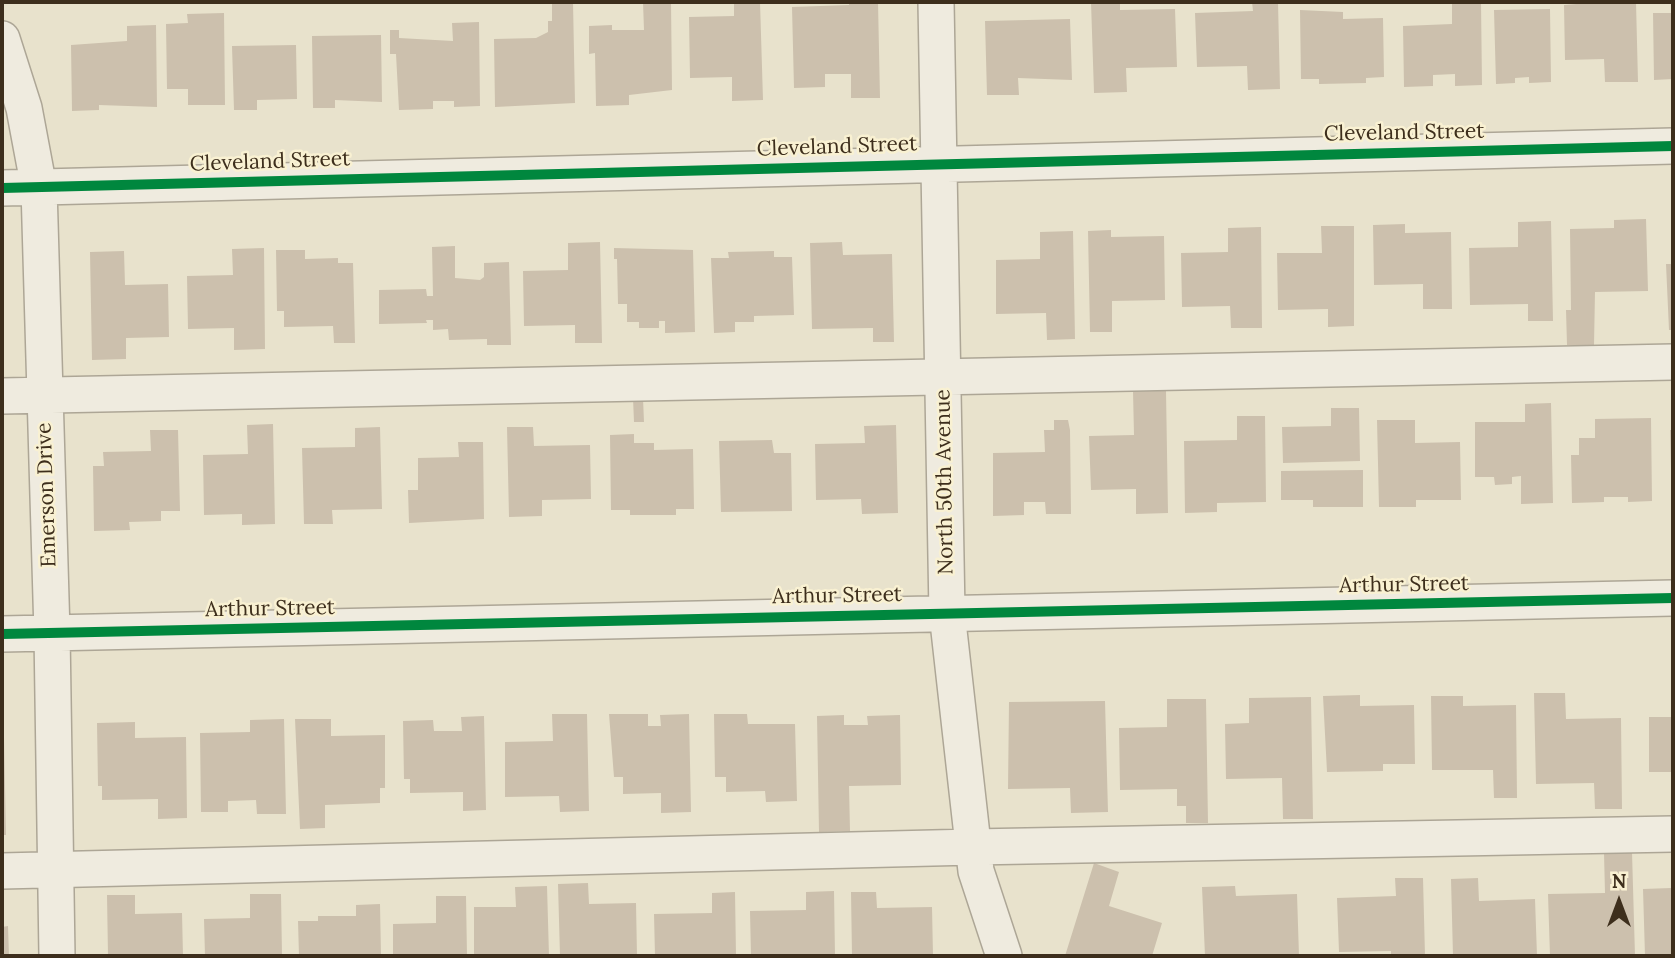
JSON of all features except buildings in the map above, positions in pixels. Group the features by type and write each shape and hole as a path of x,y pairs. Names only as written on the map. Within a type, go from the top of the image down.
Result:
{"street":[{"name":"North 50th Avenue","path":"936,2 947,613 976,872 1004,956"},
{"name":"Emerson Drive","path":"2,39 24,108 39,188 52,633 57,956"},
{"name":"Cleveland Street","path":"2,188 1673,146"},
{"path":"2,396 1673,362"},
{"name":"Arthur Street","path":"2,634 1673,598"},
{"path":"2,872 974,847 1673,834"}],"cycle path":[{"path":"2,188 1673,146"},
{"path":"2,634 1673,598"}]}
